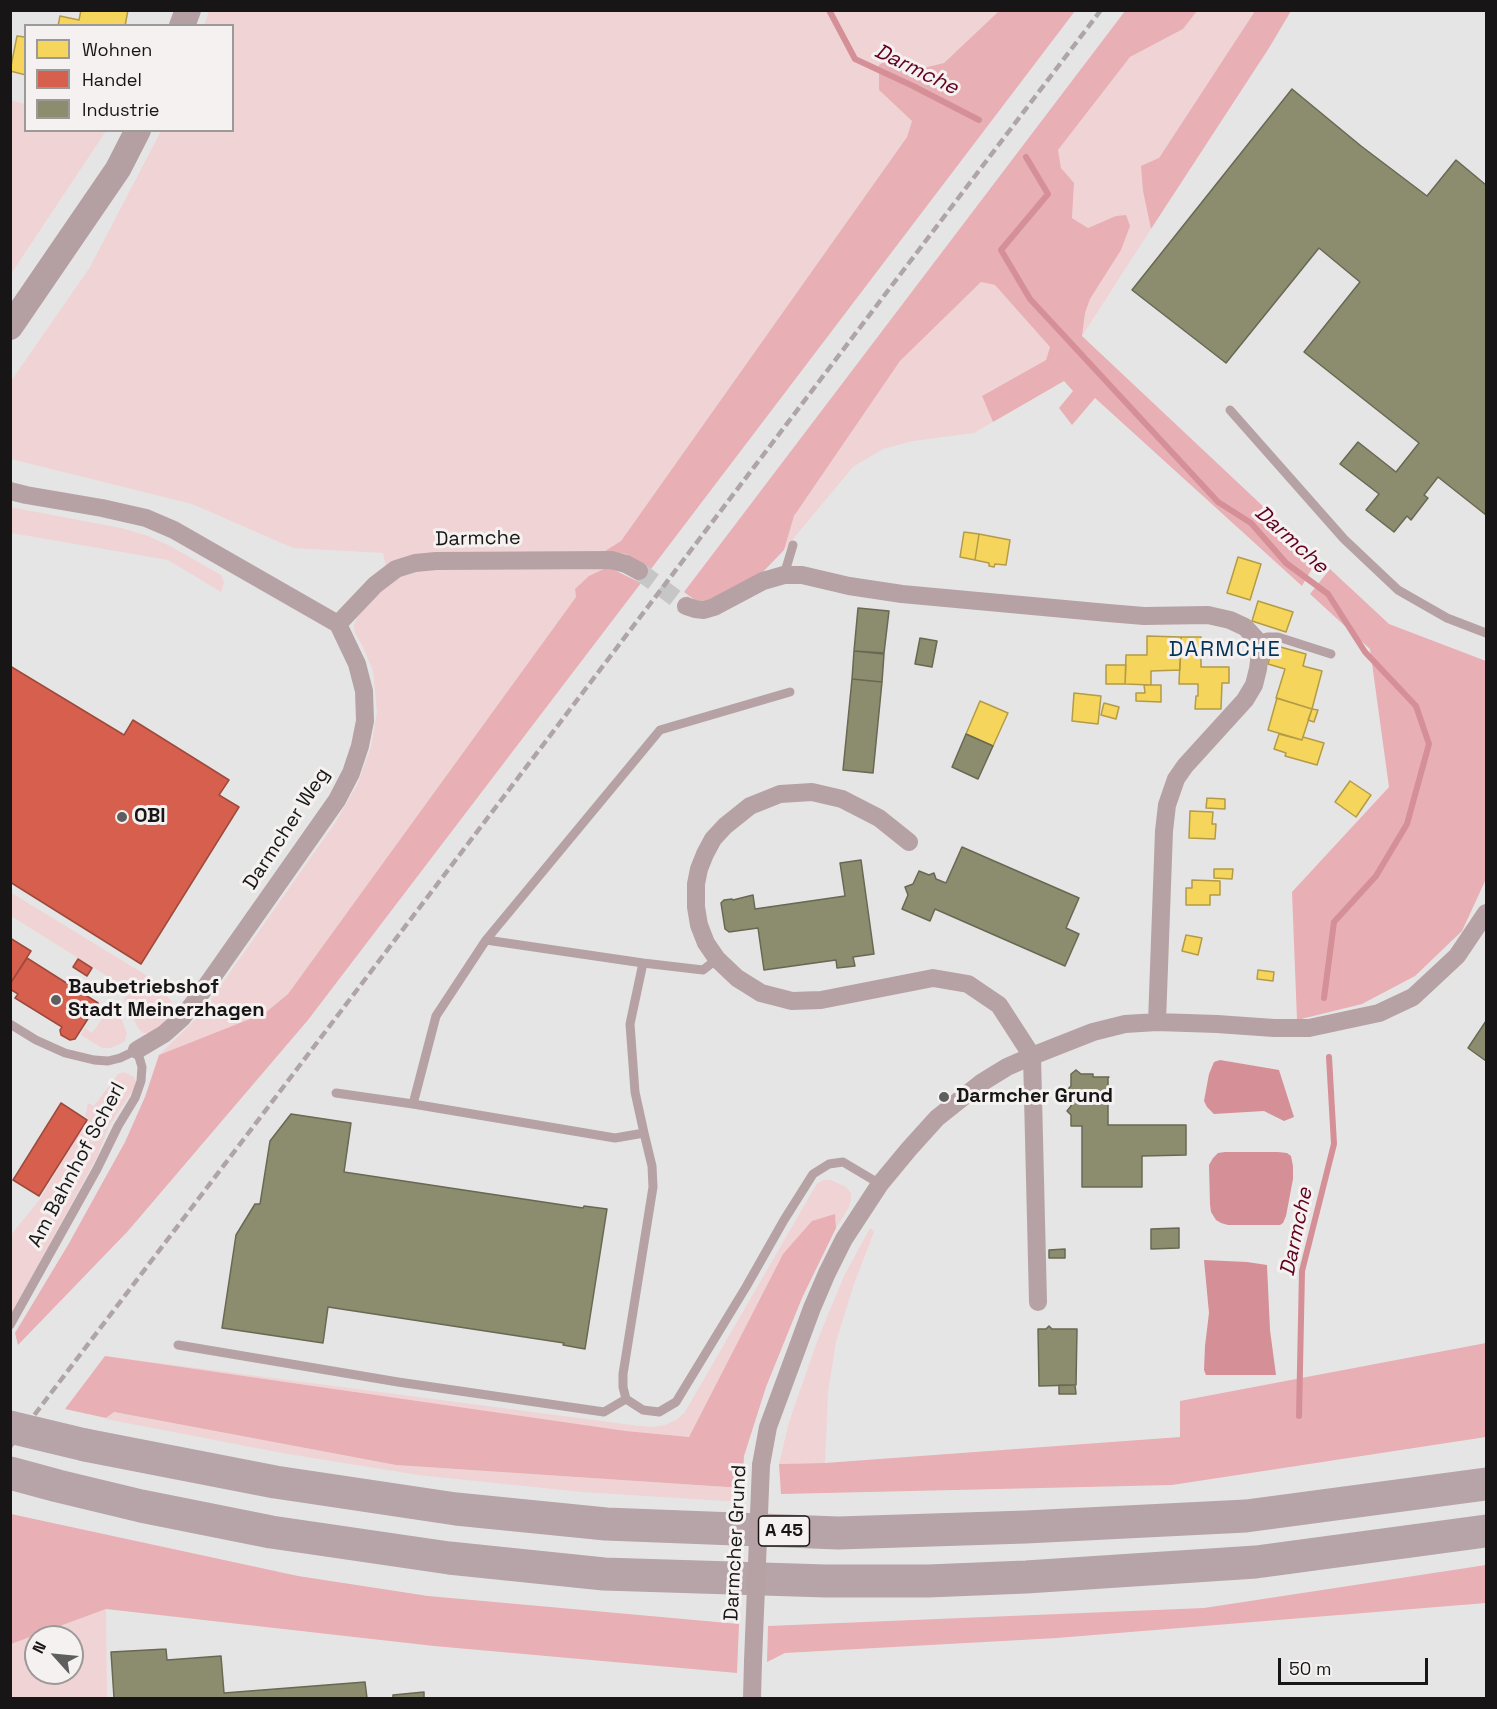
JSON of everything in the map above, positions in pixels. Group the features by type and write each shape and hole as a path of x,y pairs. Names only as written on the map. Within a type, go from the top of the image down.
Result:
{"highway":[{"name":"A 45","path":"10,1426 85,1445 275,1482 456,1509 606,1524 827,1533 1026,1527 1246,1516 1486,1484"},
{"path":"10,1473 141,1506 271,1532 449,1558 604,1574 826,1581 928,1581 1026,1577 1256,1562 1486,1531"},
{"path":"10,1480 58,1486"}],"main road":[{"path":"10,327 118,169 137,132"}],"street":[{"path":"10,490 26,495 102,508 146,519 174,530 338,624"},
{"name":"Darmche","path":"338,624 375,585 396,569 415,563 611,560 639,571"},
{"path":"686,606 704,610 763,581 784,575 802,575 902,594 1144,616 1208,615 1230,620 1245,627 1257,640 1260,653 1254,685 1245,700 1185,766 1176,779 1167,805 1164,831 1158,1022"},
{"name":"Darmcher Weg","path":"137,1050 164,1034 182,1018 321,825 337,801 351,773 365,722 364,691 357,664 338,624"},
{"path":"909,842 879,818 842,799 812,792 780,794 750,806 713,839 699,869 696,884 699,925 706,943 717,959 737,978 761,993 792,1001 822,1000 933,978 968,984 999,1005 1032,1056 1038,1302"},
{"name":"Darmcher Grund","path":"752,1698 761,1465 768,1427 812,1308 844,1239 880,1184 923,1134 951,1106 1007,1067 1094,1032 1125,1024 1158,1022 1309,1028 1379,1013 1413,997 1457,956 1486,914"}],"lane":[{"path":"1230,410 1344,539 1398,590 1447,618 1486,633"},
{"path":"784,575 793,545"},
{"path":"1257,640 1278,637 1331,654"},
{"path":"413,1104 436,1017 486,940 660,730 790,692"},
{"path":"486,940 703,970 717,959"},
{"path":"643,963 630,1024 635,1092 651,1166 653,1187 623,1374 626,1399 643,1410 659,1412 676,1402 813,1174 829,1164 843,1162 880,1184"},
{"path":"10,1024 65,1053 94,1060 108,1061 137,1050"},
{"name":"Am Bahnhof Scherl","path":"10,1325 135,1098 141,1080 142,1067 137,1050"},
{"path":"336,1093 615,1138 644,1133"},
{"path":"178,1345 398,1382 604,1412 626,1399"}],"shaded area":[{"path":"209,11 999,11 944,63 915,70 886,61 879,90 912,121 907,137 621,541 605,551 411,557 386,567 383,553 293,548 192,504 11,459 11,381 90,267 160,132 234,132 234,24 204,24"},
{"path":"999,11 1075,11 651,569 626,554 605,551 621,541 907,137 912,121 879,90 879,65 886,61 915,70 944,63"},
{"path":"1125,11 1197,11 1183,29 1130,57 1058,150 1061,168 1074,183 1072,218 1088,228 1116,216 1126,215 1130,226 1121,250 1090,299 1085,313 1082,336 1318,558 1302,586 1095,398 1072,425 1059,408 1073,391 1064,381 993,422 982,396 1046,360 1050,347 995,285 981,282 900,361 794,516 784,550 760,575 707,601 695,600 684,592"},
{"path":"1197,11 1255,11 1159,158 1143,191 1151,229 1082,336 1085,313 1090,299 1121,250 1116,217 1088,228 1072,218 1074,184 1061,168 1058,150 1130,57 1183,29"},
{"path":"1255,11 1291,11 1151,229 1143,191 1141,166 1159,158"},
{"path":"10,100 24,104 24,132 105,132 11,274"},
{"path":"981,282 995,285 1050,347 1046,360 982,396 993,422 974,433 913,441 883,449 853,467 784,550 794,516 900,361"},
{"path":"10,507 121,528 148,536 221,575 224,583 221,592 168,560 11,533"},
{"path":"608,567 575,589 576,597 288,994 265,1013 159,1055 200,1015 335,823 357,785 371,747 377,712 373,671 355,633 354,625 358,616 371,601 397,577 419,570"},
{"path":"608,567 641,583 308,1020 128,1231 18,1345 15,1333 68,1245 125,1142 145,1097 159,1055 265,1013 288,994 576,597 575,589 589,576"},
{"path":"1330,569 1389,624 1486,661 1486,879 1462,931 1415,976 1362,1004 1297,1020 1292,892 1389,787 1370,649 1310,594"},
{"path":"10,892 154,980 175,1006 169,1018 159,1028 143,1033 138,1028 124,998 131,991 11,916"},
{"path":"112,1010 122,1020 127,1034 124,1042 111,1048 102,1048 81,1035 85,1028 92,1033 108,1011"},
{"path":"1220,1060 1279,1070 1294,1117 1284,1121 1264,1111 1214,1114 1204,1101 1209,1074 1214,1062"},
{"path":"124,1072 134,1077 136,1081 134,1089 109,1126 97,1157 11,1315 11,1235 40,1199 88,1118 85,1116 88,1103 94,1106 118,1074"},
{"path":"1278,1152 1291,1156 1293,1179 1283,1223 1280,1225 1228,1225 1216,1220 1211,1212 1209,1165 1218,1153"},
{"path":"823,1180 831,1180 846,1187 851,1193 848,1209 836,1228 835,1215 783,1254 689,1437 626,1431 105,1356 632,1425 651,1427 665,1425 676,1420 685,1412 812,1192"},
{"path":"835,1214 836,1228 802,1298 766,1387 744,1456 742,1488 396,1465 114,1412 106,1418 65,1409 105,1356 626,1431 689,1437 783,1254 812,1221"},
{"path":"870,1228 874,1232 854,1284 836,1342 828,1392 825,1463 779,1464 789,1422 818,1339 844,1276"},
{"path":"1204,1260 1267,1265 1270,1330 1276,1375 1206,1375 1204,1370 1205,1346 1209,1313"},
{"path":"1486,1343 1486,1437 1172,1485 781,1494 779,1464 825,1463 1180,1437 1180,1401"},
{"path":"113,1412 396,1465 742,1488 742,1502 582,1492 418,1475 282,1453 106,1419"},
{"path":"11,1514 298,1576 428,1596 739,1624 737,1673 434,1646 106,1609 63,1625 24,1625 24,1639 11,1644"},
{"path":"1486,1565 1486,1603 1057,1638 785,1653 767,1662 768,1626 1204,1608"},
{"path":"106,1609 107,1698 11,1698 11,1644 24,1639 24,1685 84,1685 84,1625 63,1625"}],"building: Wohnen":[{"path":"81,10 128,10 125,24 58,24 60,16 79,20"},
{"path":"17,36 24,37 24,74 10,71"},
{"path":"964,532 979,534 975,560 960,557"},
{"path":"979,534 1010,540 1006,565 995,564 994,567 989,566 989,563 975,560"},
{"path":"1238,557 1261,564 1250,600 1227,593"},
{"path":"1258,601 1293,612 1286,632 1252,621"},
{"path":"1147,636 1181,637 1180,670 1151,671 1151,685 1125,684 1126,655 1147,655"},
{"path":"1181,637 1201,637 1201,667 1229,667 1229,683 1222,683 1221,709 1195,709 1198,684 1179,684"},
{"path":"1273,645 1306,654 1303,666 1322,671 1312,709 1276,698 1285,669 1268,664"},
{"path":"1106,665 1126,665 1125,684 1106,684"},
{"path":"1144,685 1161,685 1161,702 1136,701 1136,693 1145,693"},
{"path":"1074,693 1101,696 1098,724 1072,721"},
{"path":"1277,698 1312,709 1302,740 1268,730"},
{"path":"980,701 1008,713 993,746 966,734"},
{"path":"1104,703 1119,707 1116,719 1101,715"},
{"path":"1312,709 1318,710 1314,722 1308,720"},
{"path":"1279,734 1324,743 1317,765 1285,756 1286,753 1274,749"},
{"path":"1350,781 1371,795 1356,817 1335,802"},
{"path":"1207,798 1225,799 1225,809 1206,808"},
{"path":"1190,811 1213,812 1212,824 1216,824 1215,839 1189,838"},
{"path":"1214,869 1233,869 1232,879 1214,878"},
{"path":"1192,880 1220,881 1220,895 1210,895 1210,905 1186,905 1186,888 1192,888"},
{"path":"1186,935 1202,938 1198,955 1182,951"},
{"path":"1258,970 1274,972 1273,981 1257,979"}],"building: Handel":[{"name":"OBI","path":"10,666 124,735 133,720 229,780 219,795 239,807 141,964 10,882"},
{"name":"Baubetriebshof Stadt Meinerzhagen","path":"10,938 31,951 10,984"},
{"name":"Baubetriebshof Stadt Meinerzhagen","path":"27,958 98,1003 75,1039 70,1040 61,1035 62,1027 15,998 18,994 10,989 10,984"},
{"path":"78,959 92,968 87,976 73,967"},
{"path":"61,1103 87,1120 39,1196 13,1180"}],"building: Industrie":[{"path":"1292,89 1361,146 1427,196 1456,160 1486,185 1486,515 1438,477 1424,495 1428,498 1411,520 1407,516 1394,532 1366,510 1379,494 1340,464 1358,442 1396,472 1419,443 1304,352 1360,282 1319,248 1226,363 1132,290"},
{"path":"858,608 889,611 884,653 854,651"},
{"path":"920,638 937,641 932,667 915,664"},
{"path":"854,651 884,654 882,682 852,679"},
{"path":"852,679 882,682 873,773 843,770"},
{"path":"966,734 993,746 978,779 952,767"},
{"path":"962,847 1079,898 1066,928 1079,934 1065,966 935,909 930,921 902,909 908,895 905,887 913,884 919,871 929,875 934,873 936,879 946,883"},
{"path":"861,860 874,954 853,957 855,966 837,968 836,960 764,970 758,928 729,932 725,929 721,903 724,900 753,895 755,909 845,896 840,863"},
{"path":"1486,1021 1486,1061 1468,1048"},
{"path":"1076,1070 1081,1074 1093,1074 1093,1077 1109,1077 1108,1125 1186,1125 1186,1155 1142,1156 1142,1187 1082,1187 1082,1126 1071,1126 1071,1115 1067,1111 1071,1106 1071,1095 1067,1090 1071,1086 1071,1074"},
{"path":"291,1114 351,1123 344,1172 583,1208 584,1206 607,1209 585,1349 563,1345 564,1343 328,1307 323,1343 222,1328 236,1235 255,1204 260,1204 270,1141"},
{"path":"1179,1228 1179,1248 1151,1249 1151,1229"},
{"path":"1065,1249 1065,1258 1049,1258 1049,1250"},
{"path":"1049,1326 1052,1329 1077,1329 1076,1385 1039,1386 1038,1329 1046,1329"},
{"path":"1059,1385 1075,1385 1076,1394 1059,1394"},
{"path":"166,1649 167,1660 221,1656 224,1693 365,1682 367,1698 114,1698 111,1652"},
{"path":"424,1692 424,1698 393,1698 393,1695"}],"waterway":[{"name":"Darmche","path":"829,10 855,59 979,120"},
{"name":"Darmche","path":"1026,157 1048,194 1001,250 1030,299 1218,502 1251,523 1286,563 1328,594 1365,652 1416,706 1429,744 1407,824 1376,876 1334,922 1324,998"},
{"name":"Darmche","path":"1299,1416 1302,1271 1334,1144 1329,1057"}],"tunnel":[{"path":"639,571 686,606"}],"railway":[{"path":"10,1447 1101,10"}],"place":[{"name":"OBI","path":"122,817"},
{"name":"Baubetriebshof Stadt Meinerzhagen","path":"56,1000"},
{"name":"Darmcher Grund","path":"944,1097"}],"district":[{"name":"DARMCHE","path":"1225,650"}]}
